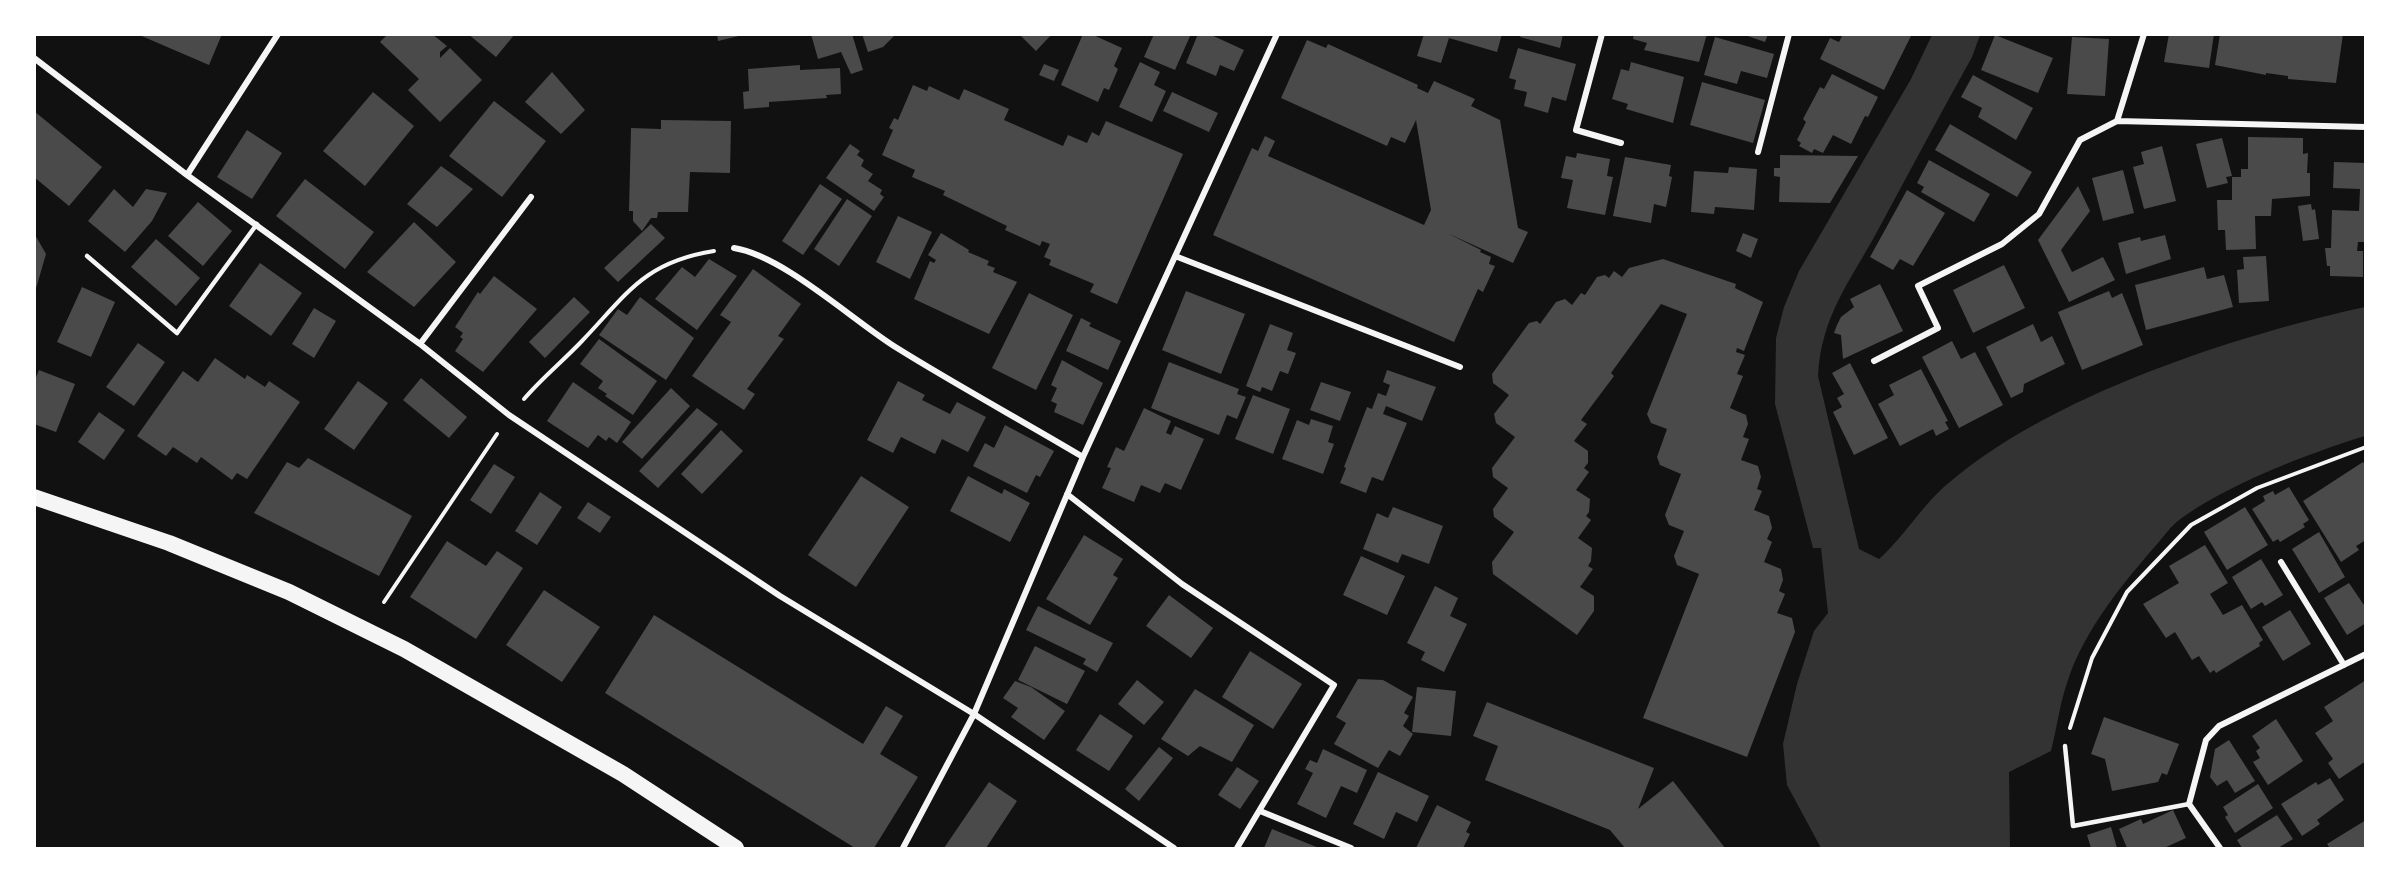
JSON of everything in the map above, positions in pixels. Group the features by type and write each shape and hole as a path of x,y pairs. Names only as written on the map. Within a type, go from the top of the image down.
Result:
{"highway":[{"path":"34,497 169,543 289,592 404,649 622,774 736,849"}],"street":[{"path":"187,175 278,34"},
{"path":"903,849 974,714 1083,457 1277,34"},
{"path":"1602,34 1576,130 1621,143"},
{"path":"1758,152 1789,34"},
{"path":"2117,121 2144,34"},
{"path":"34,58 187,175 420,344 509,415 780,596 974,714 1174,849"},
{"path":"1874,361 1938,328 1918,286 2002,244 2039,214 2080,140 2117,121 2366,127"},
{"path":"420,344 531,197"},
{"path":"734,248 752,251 775,263 896,347 1083,457"},
{"path":"1175,256 1460,367"},
{"path":"1067,494 1182,584 1334,686 1237,849"},
{"path":"2281,562 2344,665"},
{"path":"2220,849 2189,804 2206,740 2219,726 2366,654"},
{"path":"1260,811 1351,849"}],"lane":[{"path":"87,256 177,333 257,224"},
{"path":"2065,746 2073,826 2189,804"}],"path":[{"path":"384,602 509,415 631,287 665,265 701,253 734,248"},
{"path":"2065,746 2091,658 2127,592 2191,525 2257,488 2366,447"}],"shaded area":[{"path":"1932,35 1980,35 1972,57 1839,299 1820,355 1818,376 1859,549 1879,559 1935,495 1953,479 2019,433 2065,409 2114,386 2216,348 2317,318 2365,307 2365,436 2269,471 2220,494 2179,520 2168,531 2106,607 2084,643 2065,688 2051,751 2009,772 2010,848 1821,848 1787,785 1783,744 1797,684 1814,631 1828,613 1821,548 1813,548 1775,404 1776,338 1784,307 1799,271 1911,79"}],"building":[{"path":"137,34 222,34 209,65"},
{"path":"388,34 432,34 447,46 440,52 440,58 450,48 482,80 440,122 408,90 419,79 380,42"},
{"path":"468,34 515,34 496,57"},
{"path":"717,34 742,34 743,35 718,41"},
{"path":"811,34 852,34 863,70 851,74 841,52 818,59"},
{"path":"862,34 896,34 883,47 868,52"},
{"path":"1019,34 1052,34 1036,51"},
{"path":"1083,34 1091,34 1122,48 1114,66 1118,69 1109,90 1104,88 1098,102 1061,85"},
{"path":"1154,34 1191,34 1175,70 1144,57"},
{"path":"1198,34 1209,34 1244,50 1234,71 1220,65 1216,76 1186,63"},
{"path":"1424,34 1502,34 1497,52 1449,38 1441,63 1417,56"},
{"path":"1521,34 1563,34 1560,48 1520,37"},
{"path":"1634,34 1707,34 1699,62 1644,50 1647,43 1633,39"},
{"path":"1742,34 1768,34 1765,42"},
{"path":"1843,34 1912,34 1884,90 1820,59 1830,38 1839,42"},
{"path":"2169,34 2214,34 2209,68 2164,62"},
{"path":"2220,34 2343,34 2336,83 2288,79 2288,76 2266,73 2266,75 2215,65"},
{"path":"1995,35 2053,58 2038,93 1981,70"},
{"path":"1715,37 1774,54 1767,78 1741,71 1737,84 1704,75"},
{"path":"2072,37 2109,39 2105,96 2067,94"},
{"path":"1307,40 1326,48 1328,44 1418,85 1417,88 1428,93 1434,81 1475,99 1471,106 1500,120 1518,228 1528,232 1513,263 1447,233 1481,250 1480,252 1491,257 1489,264 1495,266 1483,292 1478,289 1454,342 1213,235 1252,148 1258,151 1265,136 1275,141 1268,156 1424,225 1431,210 1416,120 1405,143 1391,137 1387,146 1281,98"},
{"path":"1518,48 1576,64 1566,101 1552,97 1548,113 1524,106 1527,92 1514,89 1516,80 1509,78"},
{"path":"1140,62 1160,72 1154,85 1166,91 1152,122 1119,107"},
{"path":"1631,62 1684,77 1673,123 1626,109 1628,104 1612,99 1621,69 1629,71"},
{"path":"1044,64 1059,70 1054,81 1039,75"},
{"path":"800,65 800,70 840,68 841,94 826,95 827,98 769,102 769,107 744,109 743,92 749,91 748,69"},
{"path":"552,72 585,110 561,134 525,102"},
{"path":"1832,74 1878,97 1868,117 1865,116 1851,144 1833,135 1823,153 1814,149 1812,153 1799,146 1801,143 1797,140 1806,122 1803,119 1820,87 1824,89"},
{"path":"1973,75 2033,108 2016,140 1978,117 1982,108 1961,97"},
{"path":"1702,82 1765,100 1753,143 1690,125"},
{"path":"913,85 927,91 929,86 959,100 964,89 1009,109 1004,120 1063,146 1068,135 1087,143 1092,132 1099,136 1106,121 1183,154 1117,304 1090,292 1094,284 1049,265 1051,260 1044,257 1050,244 1042,241 1040,246 1005,230 1007,226 943,195 945,191 912,177 915,170 882,155 893,130 889,128 894,118 898,120"},
{"path":"373,92 414,126 365,186 323,151"},
{"path":"1172,92 1218,113 1209,132 1163,111"},
{"path":"494,101 546,141 502,197 449,156"},
{"path":"34,111 102,167 69,206 34,177"},
{"path":"661,120 731,121 730,173 690,172 688,212 658,212 657,218 651,218 642,231 633,221 633,211 629,211 631,128 661,129"},
{"path":"1950,124 2032,172 2017,197 1935,150"},
{"path":"247,130 282,153 252,199 217,177"},
{"path":"2248,137 2303,138 2303,154 2308,153 2307,173 2310,173 2310,196 2272,199 2271,216 2255,216 2256,249 2226,250 2225,230 2218,230 2217,200 2232,200 2232,177 2241,177 2241,169 2248,169"},
{"path":"2222,138 2232,176 2226,177 2228,183 2207,188 2196,144"},
{"path":"850,144 860,151 857,155 864,160 861,166 873,174 868,181 882,190 880,194 884,197 874,211 826,178"},
{"path":"2162,146 2176,201 2144,209 2133,167 2144,164 2141,152"},
{"path":"1577,153 1610,159 1607,176 1613,177 1605,215 1567,208 1573,180 1561,178 1566,156 1576,158"},
{"path":"1780,155 1858,156 1830,203 1779,202 1780,177 1774,176 1774,168 1780,168"},
{"path":"1625,157 1671,165 1669,176 1672,177 1666,207 1654,204 1651,223 1613,216"},
{"path":"1929,160 1990,194 1974,222 1921,192 1924,187 1917,183"},
{"path":"2334,162 2366,163 2366,242 2358,242 2357,251 2363,251 2363,277 2330,276 2330,266 2327,266 2325,248 2331,248 2332,210 2359,211 2360,189 2333,188"},
{"path":"441,166 473,189 437,227 407,204"},
{"path":"1729,167 1757,169 1754,210 1715,207 1714,214 1691,212 1694,171 1728,173"},
{"path":"2123,170 2134,213 2103,221 2092,178"},
{"path":"305,179 374,232 345,269 276,216"},
{"path":"820,184 842,199 803,255 782,241"},
{"path":"2078,186 2090,211 2061,250 2072,272 2103,257 2115,280 2069,302 2038,240"},
{"path":"114,189 133,207 146,189 167,193 152,221 125,252 88,221"},
{"path":"1907,190 1945,213 1913,266 1900,259 1893,270 1870,257"},
{"path":"847,199 872,216 839,266 814,249"},
{"path":"198,202 232,231 203,266 168,236"},
{"path":"2311,204 2312,210 2315,209 2319,239 2303,241 2298,206"},
{"path":"898,216 932,232 910,279 876,262"},
{"path":"414,222 456,262 414,307 367,272"},
{"path":"651,224 665,238 618,282 604,268"},
{"path":"34,233 46,254 35,292 34,291"},
{"path":"941,233 969,250 968,252 989,261 987,265 995,268 993,272 1017,282 989,334 914,299 930,261 934,263 936,260 928,255"},
{"path":"1743,233 1758,239 1751,258 1736,251"},
{"path":"2165,235 2171,259 2126,274 2118,243 2140,237 2141,241"},
{"path":"156,239 200,278 176,306 131,267"},
{"path":"2266,256 2269,301 2239,303 2237,270 2244,269 2243,257"},
{"path":"709,259 737,276 697,330 655,299 682,267 695,277"},
{"path":"1663,259 1736,284 1735,288 1763,302 1744,351 1737,348 1736,352 1745,355 1737,374 1743,376 1730,408 1746,415 1748,424 1743,437 1749,439 1741,460 1758,466 1761,477 1757,489 1762,491 1754,510 1769,516 1772,528 1767,539 1772,542 1764,562 1781,569 1783,580 1779,591 1785,594 1777,613 1792,618 1795,632 1747,757 1643,718 1699,574 1677,565 1674,556 1684,531 1669,525 1665,515 1681,474 1660,465 1657,457 1667,429 1651,423 1647,414 1687,314 1661,304 1611,373 1614,376 1581,420 1587,424 1574,441 1588,451 1588,463 1584,468 1589,472 1576,490 1590,499 1589,512 1586,516 1591,520 1578,538 1592,548 1591,561 1588,566 1593,569 1580,587 1594,596 1594,611 1577,635 1493,574 1492,562 1514,532 1494,517 1493,509 1508,488 1493,477 1492,468 1515,437 1496,423 1494,414 1509,395 1493,383 1492,374 1529,323 1537,321 1540,324 1556,302 1565,299 1572,305 1581,293 1585,295 1597,277 1605,275 1609,278 1614,271 1622,277 1629,268"},
{"path":"260,263 302,293 271,336 229,306"},
{"path":"2004,265 2025,308 1973,333 1953,290"},
{"path":"2204,267 2207,279 2224,275 2233,307 2146,330 2135,285"},
{"path":"753,269 801,304 778,336 784,339 747,389 755,394 744,410 692,376 731,322 720,315"},
{"path":"494,276 537,309 483,372 455,351 463,339 460,337 463,333 455,327 478,292 480,294"},
{"path":"1880,284 1903,331 1843,359 1841,335 1834,333 1837,325 1841,317 1854,307 1850,299"},
{"path":"82,287 115,302 91,357 57,342"},
{"path":"1186,291 1245,314 1221,374 1162,350"},
{"path":"2109,291 2112,298 2122,293 2143,345 2082,370 2058,312"},
{"path":"1029,293 1073,315 1036,390 992,368"},
{"path":"574,297 590,312 545,358 529,342"},
{"path":"640,297 694,338 666,380 599,335 618,309 627,315"},
{"path":"314,308 336,321 314,358 292,344"},
{"path":"1081,318 1091,323 1089,326 1121,341 1108,370 1066,351"},
{"path":"1270,324 1293,333 1287,350 1296,353 1288,374 1280,371 1272,391 1262,387 1260,392 1246,386"},
{"path":"2033,324 2041,342 2052,336 2065,364 2024,384 2023,392 2011,398 1986,347"},
{"path":"599,339 657,381 633,415 605,396 607,394 598,388 603,381 580,364"},
{"path":"1952,341 1961,359 1975,352 2003,405 1959,428 1922,357"},
{"path":"138,343 165,362 134,406 106,387"},
{"path":"215,358 245,379 247,375 265,387 269,381 300,402 247,479 237,473 232,480 201,457 197,463 173,447 166,456 137,436 183,371 198,382"},
{"path":"1062,360 1103,383 1083,425 1054,412 1057,404 1051,401 1057,388 1051,385"},
{"path":"1169,362 1239,389 1237,394 1246,397 1237,419 1227,415 1219,435 1151,408"},
{"path":"1850,363 1888,438 1854,455 1833,412 1842,407 1837,398 1844,394 1832,373"},
{"path":"1921,369 1948,421 1945,422 1949,429 1936,436 1933,429 1900,446 1878,404 1894,395 1889,385"},
{"path":"39,370 75,384 56,432 34,424 34,382"},
{"path":"1387,370 1436,387 1422,421 1386,406 1383,414 1407,423 1383,481 1372,477 1366,493 1340,483 1367,407 1372,409 1378,393 1386,396 1390,385 1383,382"},
{"path":"421,378 467,417 449,438 403,400"},
{"path":"358,381 388,403 354,450 324,429"},
{"path":"898,381 925,395 922,400 950,414 957,402 986,417 968,452 942,439 935,454 901,437 893,453 867,440"},
{"path":"573,382 631,422 617,443 609,437 606,441 598,435 588,448 547,421"},
{"path":"1321,382 1351,392 1340,421 1310,410"},
{"path":"671,388 690,406 642,459 622,442"},
{"path":"1253,395 1290,409 1273,454 1235,439"},
{"path":"697,408 718,424 658,488 639,471"},
{"path":"1144,408 1171,421 1166,433 1171,435 1175,426 1204,439 1181,490 1165,483 1160,493 1141,485 1134,502 1102,488 1111,468 1107,467 1116,447 1124,451"},
{"path":"99,412 125,430 104,460 78,442"},
{"path":"1311,419 1333,426 1328,442 1334,444 1323,474 1282,459 1297,420 1309,425"},
{"path":"1005,425 1054,451 1040,477 1036,475 1027,493 973,466 985,443 994,448"},
{"path":"721,430 743,451 702,494 681,474"},
{"path":"308,458 412,516 379,576 254,513 287,462 299,468"},
{"path":"2363,462 2366,465 2366,540 2356,546 2359,550 2341,562 2303,501"},
{"path":"494,464 515,477 491,514 470,500"},
{"path":"861,476 909,507 856,587 808,555"},
{"path":"968,476 1002,494 1004,489 1030,503 1010,542 950,511"},
{"path":"2289,487 2309,520 2303,524 2305,527 2280,542 2278,539 2273,542 2252,509 2265,501 2263,496 2273,491 2275,495"},
{"path":"540,492 562,507 537,545 515,531"},
{"path":"588,502 611,517 600,533 577,518"},
{"path":"1393,507 1443,526 1429,564 1402,554 1398,563 1363,549 1377,513 1388,518"},
{"path":"2245,507 2268,545 2227,570 2204,532"},
{"path":"2319,532 2345,577 2319,593 2292,549"},
{"path":"1084,535 1123,559 1113,575 1118,578 1090,625 1046,599"},
{"path":"447,541 486,566 497,551 523,568 476,639 410,597"},
{"path":"2205,545 2228,583 2210,594 2223,615 2242,605 2263,640 2259,643 2260,646 2216,673 2214,670 2210,673 2199,656 2192,660 2175,632 2166,638 2143,604 2179,583 2169,566"},
{"path":"1361,556 1405,576 1387,615 1343,595"},
{"path":"2261,559 2283,595 2265,606 2262,602 2251,609 2232,577"},
{"path":"2349,583 2366,608 2366,623 2347,635 2324,598"},
{"path":"1435,586 1458,598 1450,616 1467,624 1444,672 1421,660 1425,652 1407,643"},
{"path":"544,590 600,627 562,682 506,645"},
{"path":"1169,595 1213,628 1191,658 1146,626"},
{"path":"1038,606 1113,643 1097,672 1083,664 1086,659 1026,630"},
{"path":"2290,610 2311,644 2283,661 2262,627"},
{"path":"654,615 863,744 886,706 903,716 880,754 918,777 874,848 855,848 605,693"},
{"path":"1035,646 1085,671 1067,704 1018,680"},
{"path":"1250,651 1302,684 1273,729 1222,697"},
{"path":"1358,679 1383,680 1413,697 1404,713 1409,716 1403,726 1413,734 1400,756 1389,750 1378,768 1334,744 1346,723 1336,717"},
{"path":"1137,680 1164,702 1144,725 1118,704"},
{"path":"2366,680 2366,761 2339,779 2328,763 2333,759 2315,733 2333,721 2324,707"},
{"path":"1015,681 1031,687 1065,711 1044,740 1011,717 1018,708 1003,698"},
{"path":"1417,687 1456,691 1451,736 1412,732"},
{"path":"1195,689 1254,725 1232,762 1200,746 1188,756 1161,739"},
{"path":"1487,702 1654,768 1638,809 1673,781 1725,848 1625,848 1610,830 1485,780 1498,746 1473,736"},
{"path":"1100,714 1133,736 1109,771 1076,750"},
{"path":"2104,717 2179,744 2167,775 2162,773 2158,782 2112,791 2105,759 2091,754"},
{"path":"2276,719 2303,761 2268,785 2253,762 2260,758 2256,751 2260,748 2252,736"},
{"path":"2229,740 2255,781 2235,793 2227,780 2217,786 2210,777 2215,749"},
{"path":"1159,747 1173,758 1139,801 1125,789"},
{"path":"1323,749 1367,770 1357,793 1341,786 1326,818 1297,804 1313,773 1305,769 1310,760 1317,763"},
{"path":"1237,767 1259,781 1240,809 1218,795"},
{"path":"1378,772 1429,796 1417,822 1396,812 1384,839 1353,824"},
{"path":"2330,778 2344,800 2317,820 2320,824 2302,836 2281,804 2316,782 2318,785"},
{"path":"989,782 1017,801 986,848 944,848"},
{"path":"2258,784 2273,808 2235,833 2225,817 2228,815 2223,807"},
{"path":"1437,805 1471,822 1466,832 1470,834 1463,848 1416,848"},
{"path":"2173,810 2186,838 2164,848 2127,848 2119,829 2141,819 2143,824"},
{"path":"2277,815 2293,839 2278,848 2242,848 2237,840"},
{"path":"2366,820 2366,848 2330,848 2327,844"},
{"path":"2111,827 2117,848 2091,848 2087,835"},
{"path":"1272,829 1319,848 1264,848"}]}
